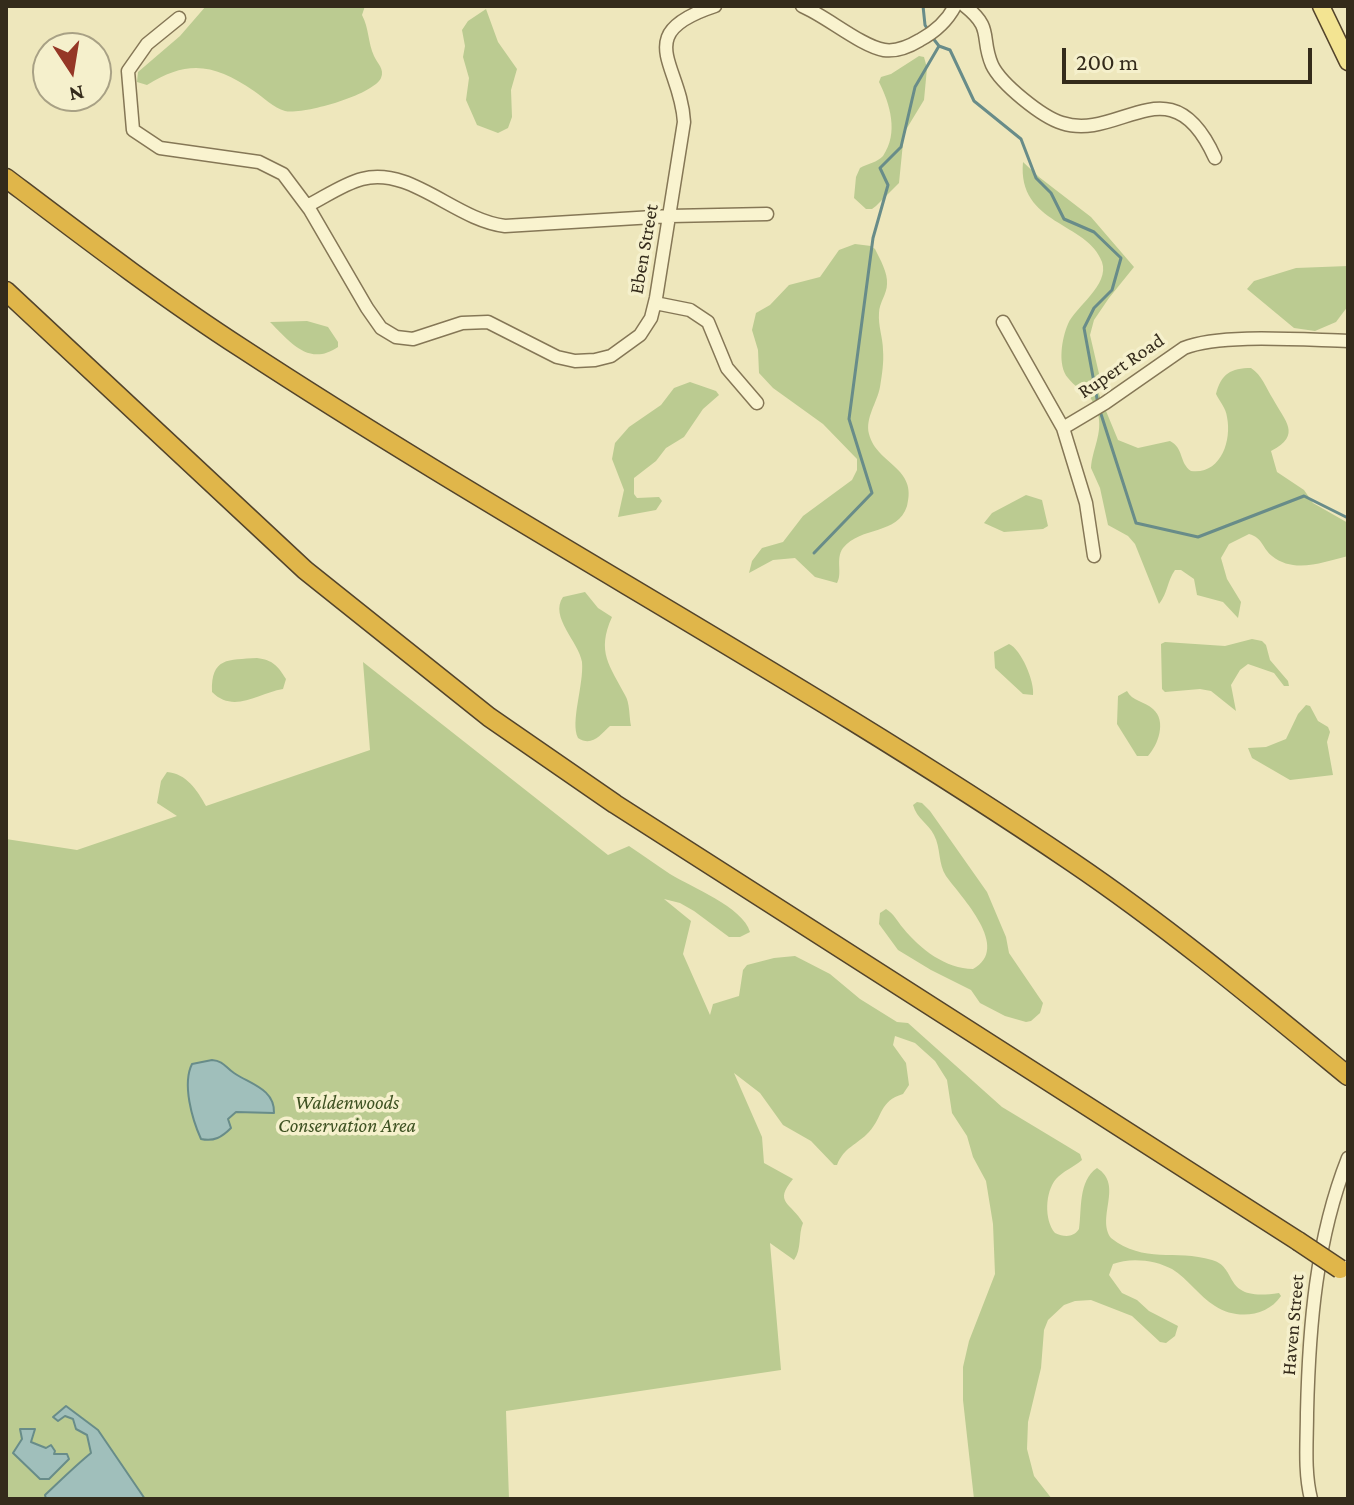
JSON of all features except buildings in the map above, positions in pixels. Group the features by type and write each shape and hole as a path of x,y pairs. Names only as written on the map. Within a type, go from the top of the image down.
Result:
{"highway":[{"path":"6,178 135,276 331,406 907,755 1064,856 1222,973 1348,1076"},
{"path":"6,291 305,570 489,717 615,804 1344,1272"}],"main road":[{"path":"1321,6 1348,62"}],"street":[{"name":"Eben Street","path":"179,18 147,44 128,71 133,130 160,148 235,157 268,165 289,180 367,308 381,328 396,337 413,339 462,323 488,322 557,357 575,361 611,356 640,335 651,318 684,122 682,102 667,61 668,38 682,20 715,6"},
{"path":"802,6 883,50 910,46 930,34 955,6"},
{"path":"965,6 982,22 994,68 1029,104 1052,120 1080,126 1137,111 1162,109 1188,119 1199,129 1215,158"},
{"path":"307,206 352,182 382,176 401,180 451,207 495,225 515,227 670,216 767,214"},
{"path":"655,303 690,310 708,322 727,368 757,403"},
{"path":"1003,322 1063,428 1086,503 1094,556"},
{"name":"Rupert Road","path":"1063,428 1196,343 1224,340 1348,341"},
{"name":"Haven Street","path":"1311,1499 1306,1462 1313,1312 1322,1245 1331,1206 1348,1158"}],"green space":[{"path":"206,6 365,6 362,15 372,51 381,69 381,78 352,97 321,107 294,111 277,107 240,82 214,70 189,68 147,85 137,82 138,72 180,36"},
{"path":"486,9 498,42 517,69 511,90 512,117 508,128 498,133 477,125 466,100 469,78 463,57 465,46 462,30 468,21"},
{"path":"919,56 924,57 927,68 924,100 904,133 899,183 876,206 866,209 854,198 856,177 860,168 883,156 891,138 889,109 879,82 881,77"},
{"path":"1023,162 1091,217 1134,267 1094,320 1090,335 1100,378 1099,394 1118,440 1138,448 1170,441 1178,448 1191,471 1210,468 1222,455 1228,437 1226,414 1216,394 1218,387 1228,374 1251,368 1264,382 1288,427 1286,439 1271,451 1277,472 1304,490 1313,503 1348,523 1348,556 1309,565 1290,564 1272,556 1257,538 1249,534 1229,544 1221,558 1227,579 1241,602 1238,618 1223,602 1197,595 1194,579 1181,570 1175,570 1159,604 1135,544 1128,536 1108,525 1100,488 1091,468 1099,428 1098,414 1092,400 1068,378 1063,366 1062,344 1068,324 1097,287 1103,271 1102,262 1083,238 1055,221 1031,199 1024,183"},
{"path":"855,244 875,249 886,275 887,288 879,313 882,373 868,428 873,444 907,483 907,506 896,522 859,536 843,548 837,583 815,577 795,558 773,560 749,573 752,561 762,548 783,542 803,516 852,480 857,470 857,459 823,424 773,388 759,373 758,350 752,330 756,313 770,305 789,285 820,277 839,250"},
{"path":"1348,266 1348,306 1336,322 1315,331 1294,328 1247,289 1254,281 1296,268"},
{"path":"307,321 328,327 338,347 328,352 309,353 293,344 270,322"},
{"path":"690,382 716,391 719,395 703,409 684,437 666,448 656,461 634,478 637,498 659,497 662,501 656,510 618,517 624,490 612,459 615,443 629,427 661,405 674,388"},
{"path":"1026,495 1042,500 1048,526 1004,532 984,523 992,513"},
{"path":"585,592 598,608 612,617 605,649 610,667 627,698 631,726 610,726 596,739 588,741 578,738 576,731 582,662 560,613 563,597"},
{"path":"1252,639 1266,645 1270,660 1289,686 1284,686 1274,673 1248,664 1240,670 1231,685 1236,711 1211,691 1165,692 1162,689 1161,644 1225,646"},
{"path":"1009,644 1026,666 1033,695 1023,694 995,668 994,652"},
{"path":"257,658 271,662 280,671 286,679 283,689 238,702 220,698 212,692 212,681 218,666 230,660"},
{"name":"Waldenwoods Conservation Area","path":"363,662 608,855 629,846 738,914 750,932 740,937 729,937 694,911 664,899 691,921 683,954 710,1015 713,1004 739,996 743,970 747,965 795,956 830,974 860,999 897,1022 908,1023 1002,1107 1080,1154 1082,1160 1059,1176 1050,1191 1048,1214 1055,1233 1068,1236 1079,1229 1084,1188 1097,1168 1108,1183 1106,1221 1111,1238 1136,1251 1212,1260 1226,1270 1239,1289 1248,1293 1279,1293 1281,1296 1260,1312 1241,1315 1209,1302 1166,1266 1135,1260 1113,1264 1109,1275 1122,1293 1178,1326 1175,1336 1166,1343 1160,1342 1132,1316 1091,1300 1064,1305 1048,1320 1044,1330 1041,1368 1028,1422 1027,1449 1034,1476 1052,1499 974,1499 963,1400 963,1367 969,1341 995,1274 993,1224 986,1181 973,1157 967,1136 952,1113 947,1080 935,1061 915,1043 895,1036 893,1045 906,1063 909,1085 903,1094 885,1105 869,1132 847,1150 837,1165 811,1141 783,1125 760,1093 734,1073 762,1137 764,1163 793,1179 784,1198 803,1223 794,1260 770,1243 781,1370 506,1411 509,1499 6,1499 6,839 77,850 177,816 157,803 161,781 167,772 186,779 206,806 370,750"},
{"path":"1127,691 1153,709 1160,720 1158,739 1148,756 1137,756 1117,724 1118,696"},
{"path":"1306,705 1330,732 1327,742 1333,775 1290,780 1252,758 1248,748 1266,747 1286,739"},
{"path":"917,802 930,811 987,892 1006,937 1009,953 1043,1003 1040,1013 1031,1021 1005,1016 980,1003 971,990 898,950 879,924 880,913 886,909 910,936 943,962 973,969 984,960 986,936 980,922 943,871 934,835 913,805"}],"water":[{"path":"212,1060 222,1063 266,1093 274,1113 236,1112 228,1119 231,1128 224,1134 214,1139 201,1139 189,1102 189,1072 192,1064"},
{"path":"66,1406 98,1430 145,1499 46,1499 45,1495 91,1453 87,1435 76,1429 73,1419 65,1416 58,1421 53,1417"},
{"path":"20,1429 35,1429 31,1442 46,1448 51,1445 54,1454 67,1454 69,1459 49,1479 40,1479 13,1453 22,1439"}],"waterway":[{"path":"923,6 928,30"},
{"path":"932,37 939,46 950,50 974,101 1021,139 1036,178 1051,193 1064,219 1094,232 1121,258 1112,290 1094,308 1084,328 1098,404"},
{"path":"814,553 872,493 849,419 873,238 888,185 880,168 901,147 915,87 939,46"},
{"path":"1100,411 1136,523 1198,537 1304,496 1348,518"}]}
